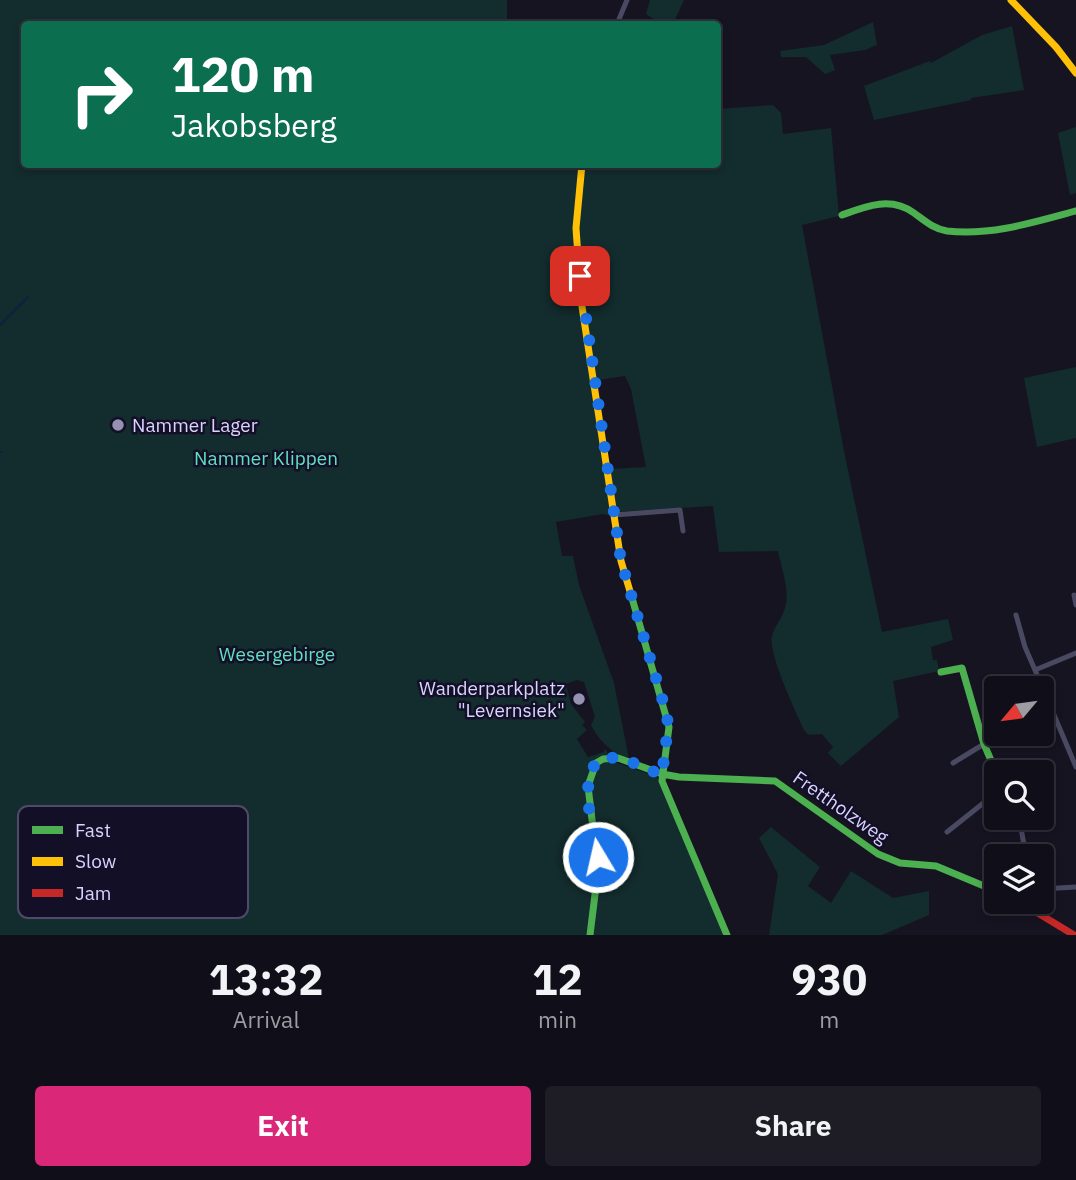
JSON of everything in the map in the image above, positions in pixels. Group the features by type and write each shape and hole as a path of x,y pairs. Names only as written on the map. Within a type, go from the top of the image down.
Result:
{"street":[{"path":"618,21 626,0"},
{"path":"1011,0 1056,47 1076,74"},
{"path":"582,168 576,228 582,300 621,561 667,715 662,781 727,935"},
{"path":"842,215 874,205 895,204 906,208 932,227 963,231 1007,227 1076,211"},
{"path":"614,515 680,510 682,531"},
{"path":"1074,595 1076,605"},
{"path":"1016,615 1025,647 1076,767"},
{"path":"1035,670 1076,653"},
{"path":"941,672 962,668 984,744 953,763"},
{"name":"Frettholzweg","path":"590,935 598,871 588,790 591,769 596,763 612,758 662,775 775,781 878,854 900,863 936,866 984,886"},
{"path":"947,832 984,803"},
{"path":"1054,888 1076,887"},
{"path":"1038,914 1064,932 1074,935"}],"green space":[{"name":"Wesergebirge","path":"0,0 507,0 507,21 21,21 21,168 721,168 721,109 773,105 781,113 783,134 831,128 839,216 802,225 844,451 882,632 948,619 953,640 931,647 933,660 937,660 939,671 893,681 899,717 841,766 828,753 833,747 822,734 809,735 804,730 774,655 772,636 784,611 787,596 778,551 719,552 713,506 615,512 609,469 646,467 631,389 625,376 591,381 612,516 603,514 556,522 562,556 573,556 579,585 614,683 629,759 612,750 594,731 591,725 595,717 584,682 577,680 566,684 571,704 585,722 582,725 587,730 577,739 588,757 604,752 605,748 612,761 660,778 724,935 0,935"},
{"path":"650,0 684,0 674,21 656,21 646,14"},
{"path":"873,22 877,45 865,50 830,55 835,70 825,74 806,57 781,57 780,51 824,45"},
{"path":"1012,26 1024,90 971,98 874,120 864,86 930,61 931,63 982,35"},
{"path":"1076,127 1076,193 1070,195 1058,133"},
{"path":"1076,367 1076,438 1037,447 1024,378"},
{"path":"771,827 820,867 808,886 831,903 851,871 893,898 929,891 929,915 882,935 769,935 778,874 759,838"}],"waterway":[{"path":"0,325 28,297"}],"traffic: fast":[{"path":"842,215 878,204 896,205 947,231 980,232 1013,227 1076,211"},
{"path":"632,598 669,727 662,781 727,935"},
{"path":"941,672 962,668 991,760"},
{"path":"590,935 598,870 588,786 596,763 603,759 618,758 662,774 679,777 775,781 878,854 900,863 936,866 984,886"}],"traffic: slow":[{"path":"1011,0 1056,47 1076,73"},
{"path":"582,168 576,228 581,300 621,561 632,598"}],"traffic: jam":[{"path":"1039,914 1074,935"}],"place":[{"name":"Nammer Lager","path":"118,425"},
{"name":"Wanderparkplatz \"Levernsiek\"","path":"579,699"}],"route":[{"path":"580,276 621,561 667,715 668,727 662,775 618,758 603,759 591,769 588,790 598,857"}],"park label":[{"name":"Nammer Klippen","path":"266,458"}]}
